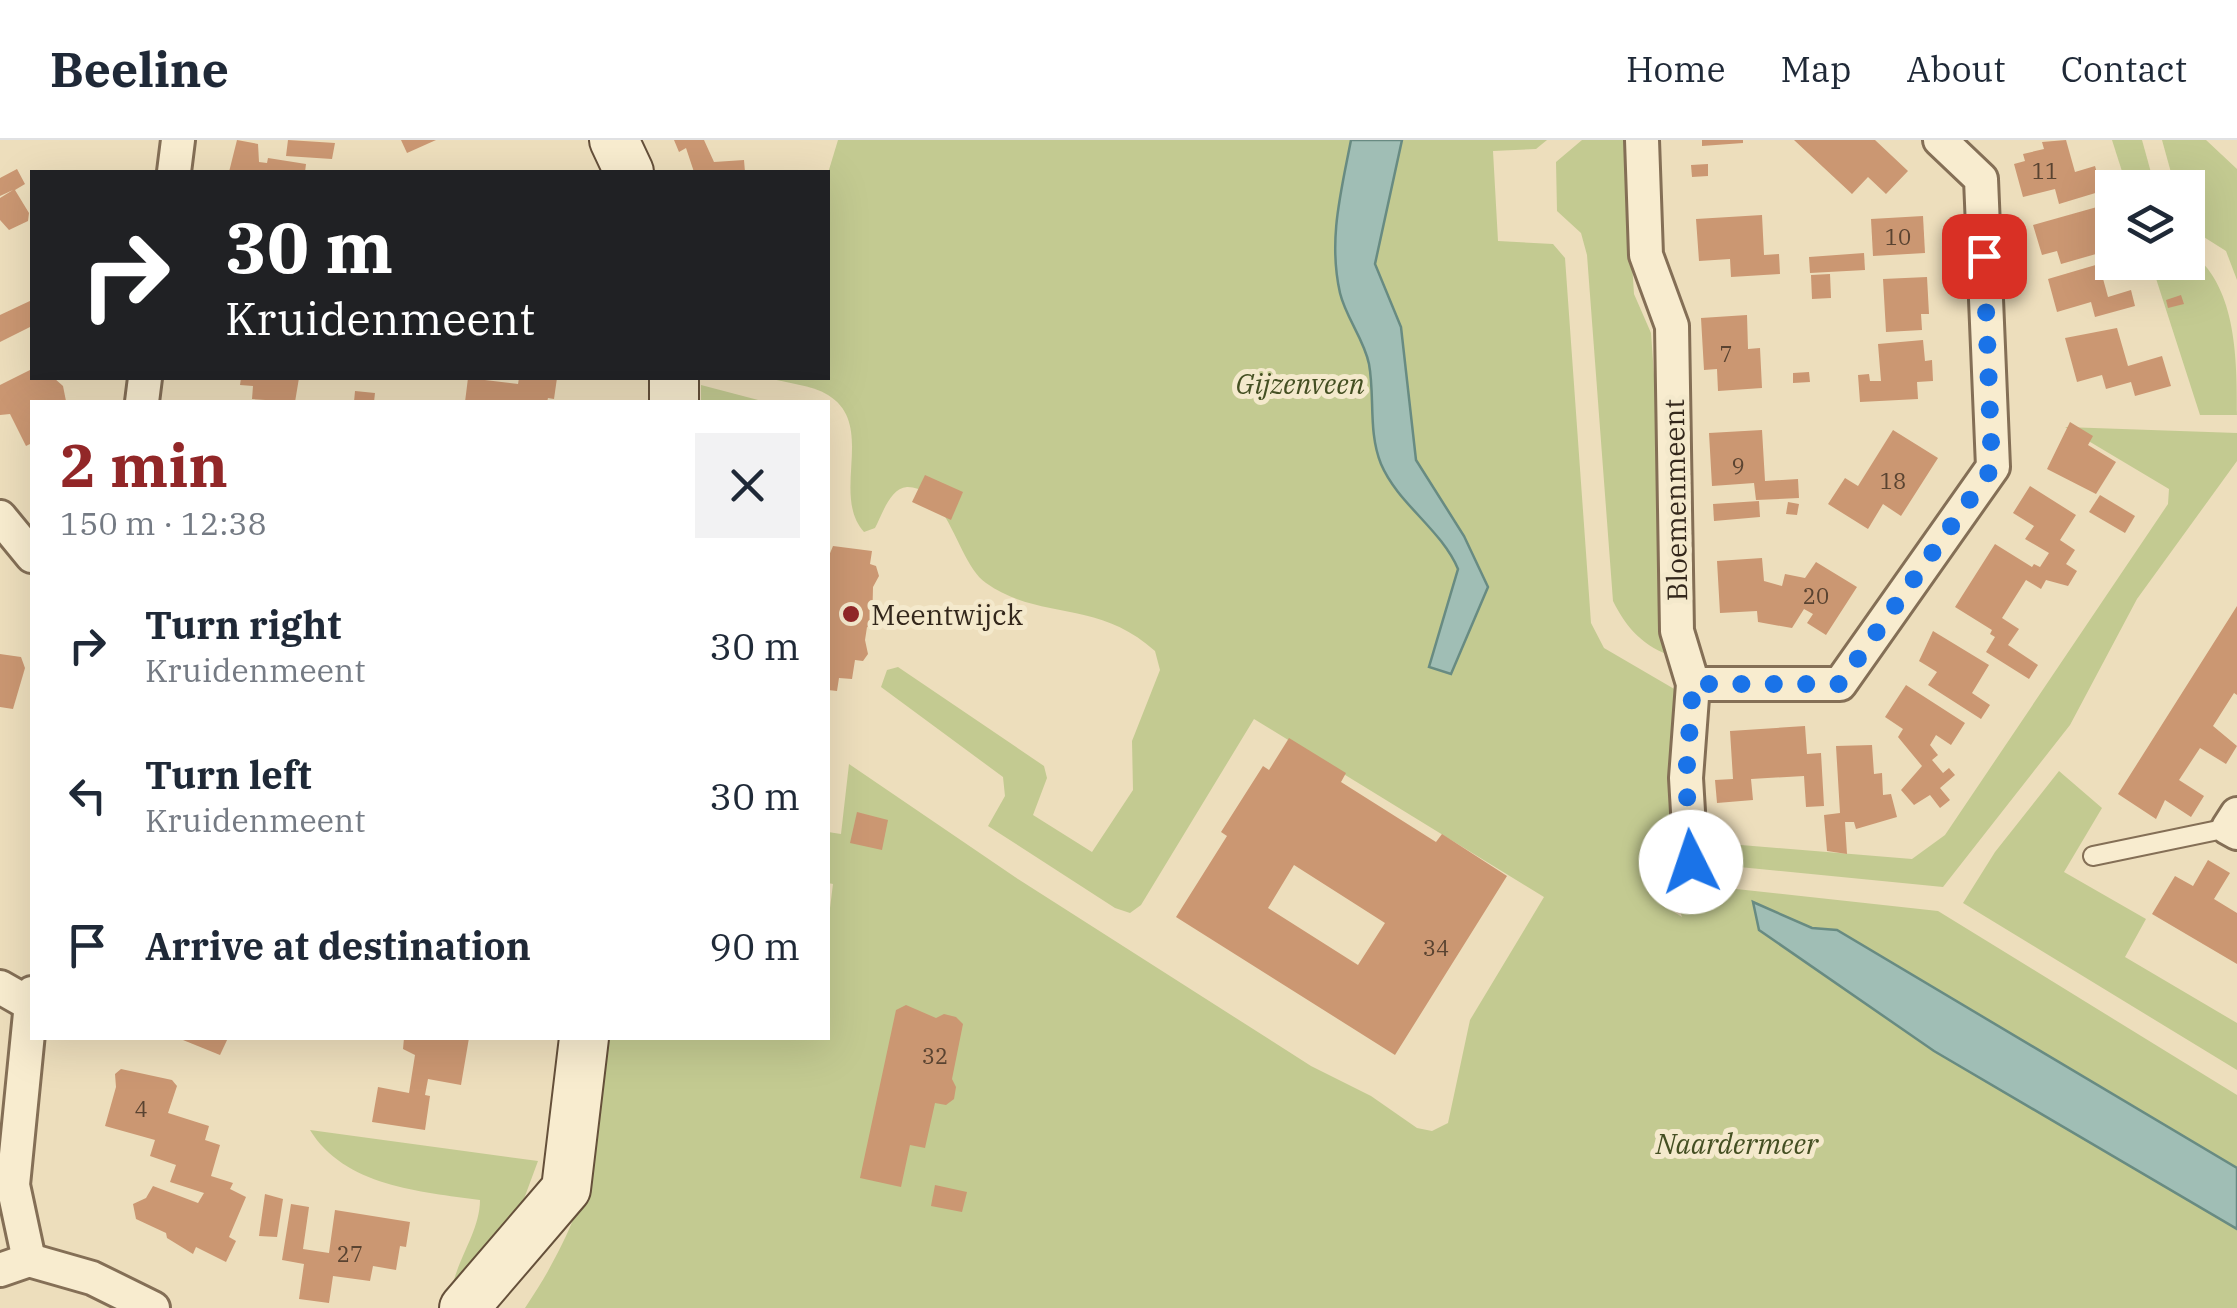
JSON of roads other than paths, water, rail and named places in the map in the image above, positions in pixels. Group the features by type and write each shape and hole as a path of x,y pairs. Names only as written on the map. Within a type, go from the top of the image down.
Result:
{"main road":[{"path":"614,140 628,170"},
{"path":"464,1308 566,1189 584,1040"}],"street":[{"path":"174,170 178,140"},
{"name":"Bloemenmeent","path":"1642,140 1646,256 1672,326 1677,631 1693,684 1686,778 1691,862"},
{"path":"1693,684 1840,684 1992,468 1982,179 1940,140"},
{"path":"0,517 30,554"},
{"path":"0,987 30,998"},
{"path":"30,1008 13,1185 14,1265 92,1278 153,1308"}],"lane":[{"path":"2093,856 2234,825"}],"water":[{"path":"1351,140 1402,140 1375,264 1401,327 1416,460 1464,536 1488,587 1451,674 1429,667 1458,569 1381,464 1374,440 1369,364 1340,293 1336,235"},
{"path":"1753,902 1812,928 1837,930 2237,1168 2237,1229 1934,1051 1759,930"}],"place":[{"name":"Meentwijck","path":"851,614"}],"park label":[{"name":"Gijzenveen","path":"1300,383"},
{"name":"Naardermeer","path":"1737,1143"}]}
